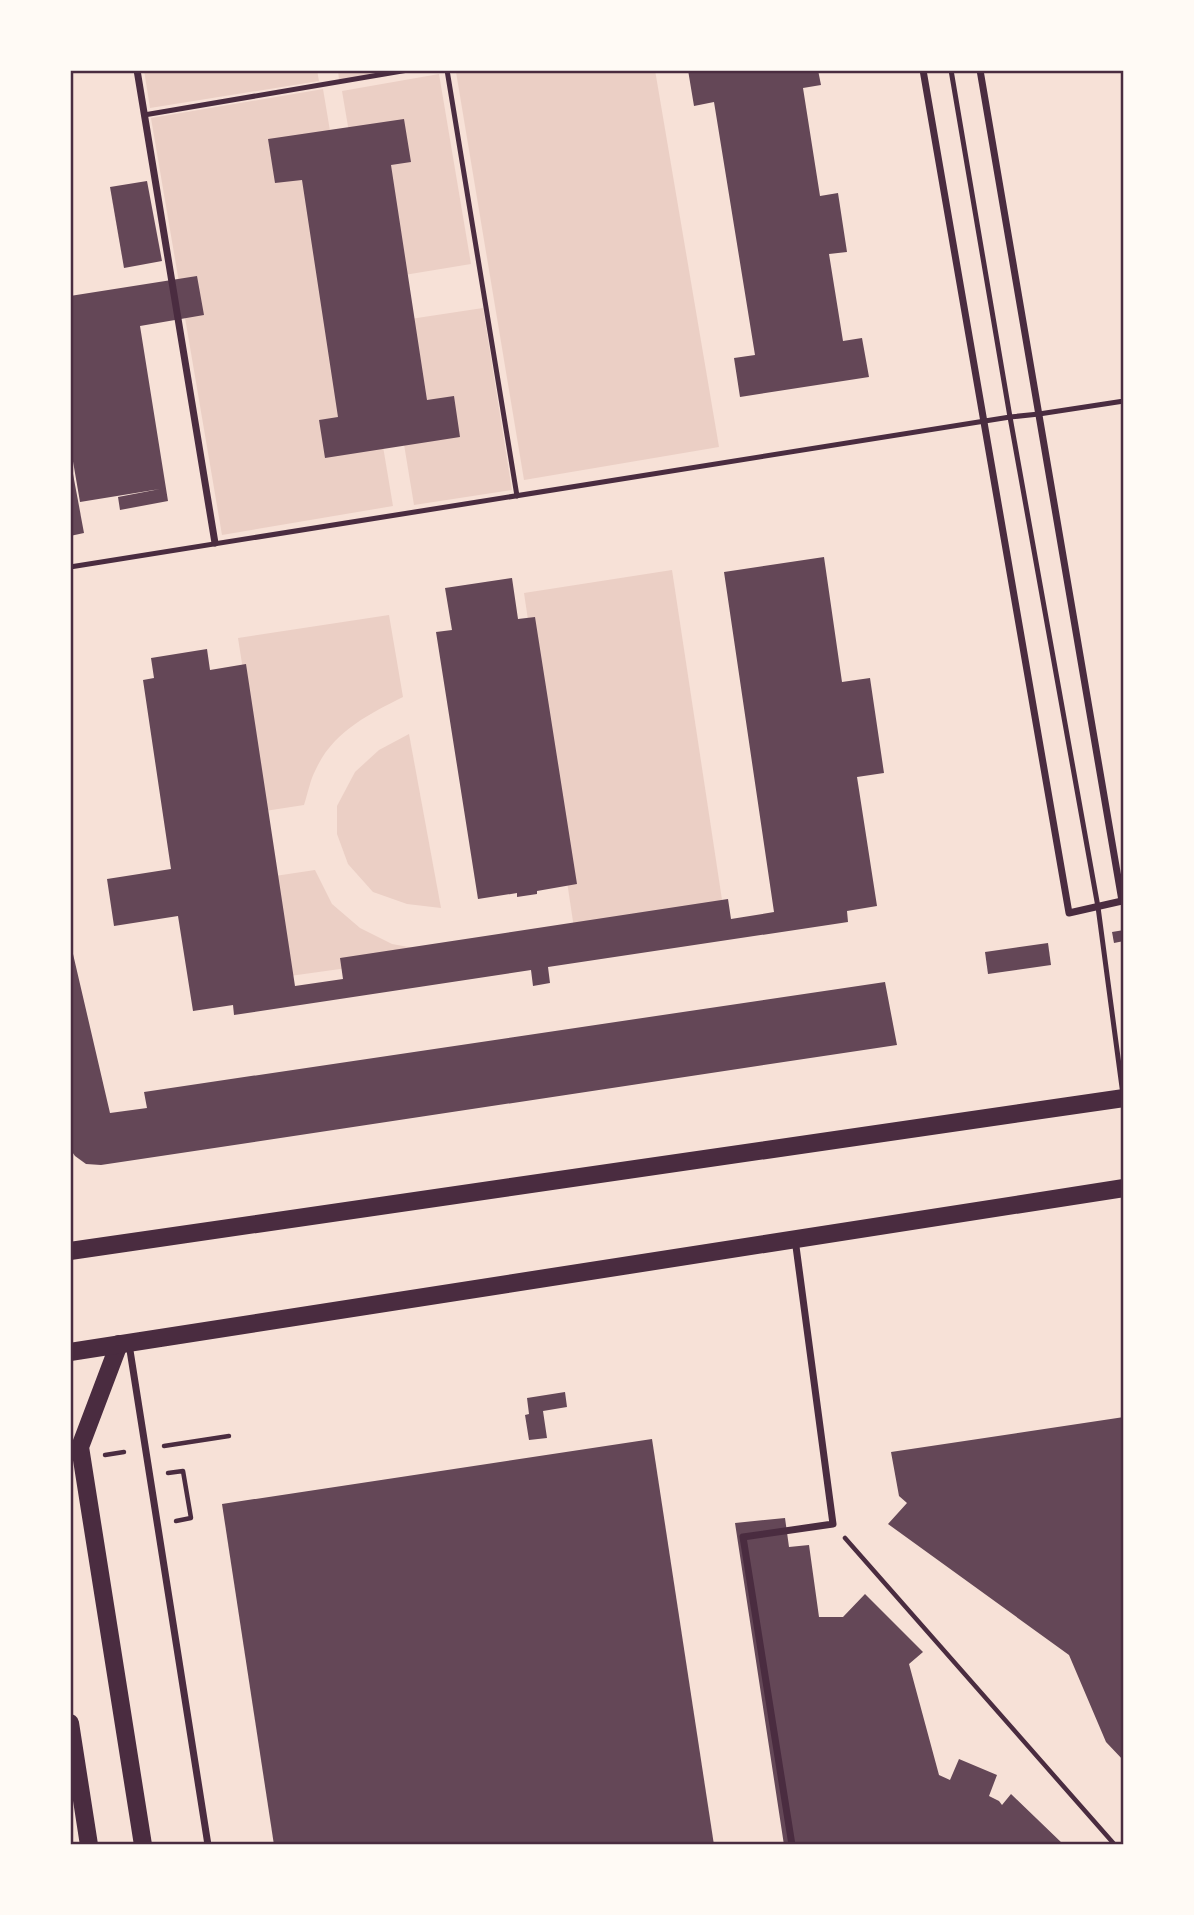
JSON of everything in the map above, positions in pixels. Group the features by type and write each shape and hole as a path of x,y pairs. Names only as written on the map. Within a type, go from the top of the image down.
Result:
{"main road":[{"path":"70,1251 1124,1098"},
{"path":"70,1352 1124,1188"},
{"path":"124,1343 80,1447 143,1845"},
{"path":"70,1723 89,1845"}],"street":[{"path":"136,70 215,543"},
{"path":"923,70 1069,913 1122,901 980,70"},
{"path":"792,1845 743,1537 833,1524 795,1238"},
{"path":"124,1343 208,1845"}],"lane":[{"path":"144,115 408,70"},
{"path":"447,70 517,496"},
{"path":"951,70 1098,907 1124,1098"},
{"path":"70,567 1124,401"}],"path":[{"path":"162,1446 229,1436"},
{"path":"96,1456 136,1450"},
{"path":"833,1524 1115,1845"}],"shaded area":[{"path":"144,70 317,70 319,81 150,108"},
{"path":"338,70 403,70 339,80"},
{"path":"655,70 719,447 524,480 456,72"},
{"path":"439,74 471,264 374,280 342,91"},
{"path":"323,89 393,506 222,535 151,118"},
{"path":"483,308 512,490 414,505 384,323"},
{"path":"672,570 724,913 575,935 524,593"},
{"path":"389,615 403,697 365,717 342,734 323,756 314,773 304,805 265,811 238,638"},
{"path":"409,734 441,908 407,904 373,892 348,864 337,834 337,806 355,772 379,750"},
{"path":"315,870 332,904 360,928 392,944 447,954 290,976 275,876"}],"building":[{"path":"688,70 818,70 821,85 803,88 820,196 838,193 847,252 829,254 843,341 862,338 869,377 740,397 734,358 755,355 714,102 694,106"},
{"path":"404,119 411,162 391,165 427,400 454,396 460,437 325,458 319,420 338,417 302,180 275,183 268,139"},
{"path":"147,181 162,261 124,268 110,187"},
{"path":"197,276 204,315 140,326 168,501 120,510 118,497 160,489 80,502 70,444 70,296"},
{"path":"70,463 84,533 70,536"},
{"path":"824,557 842,682 870,678 884,773 857,777 877,906 847,911 848,922 548,967 550,983 533,986 531,970 234,1015 233,1005 193,1011 178,916 114,926 107,879 171,869 143,680 154,678 151,658 207,649 210,670 246,664 295,986 343,979 340,958 728,899 731,919 774,912 724,572"},
{"path":"512,578 518,619 535,617 577,884 537,891 537,894 517,897 517,893 478,899 436,632 452,630 445,588"},
{"path":"1124,930 1124,941 1114,943 1112,932"},
{"path":"70,941 110,1113 147,1108 144,1092 885,982 897,1045 101,1165 86,1164 70,1149"},
{"path":"1048,943 1051,965 988,974 985,952"},
{"path":"565,1392 567,1407 543,1411 547,1438 529,1440 525,1415 529,1414 527,1398"},
{"path":"1124,1417 1124,1761 1106,1742 1069,1655 888,1524 907,1503 899,1496 891,1452"},
{"path":"652,1439 714,1845 274,1845 222,1504"},
{"path":"785,1518 789,1547 809,1545 819,1617 843,1617 865,1594 923,1652 909,1664 939,1775 950,1780 959,1759 997,1775 989,1796 1002,1805 1011,1794 1064,1845 784,1845 735,1523"}]}
